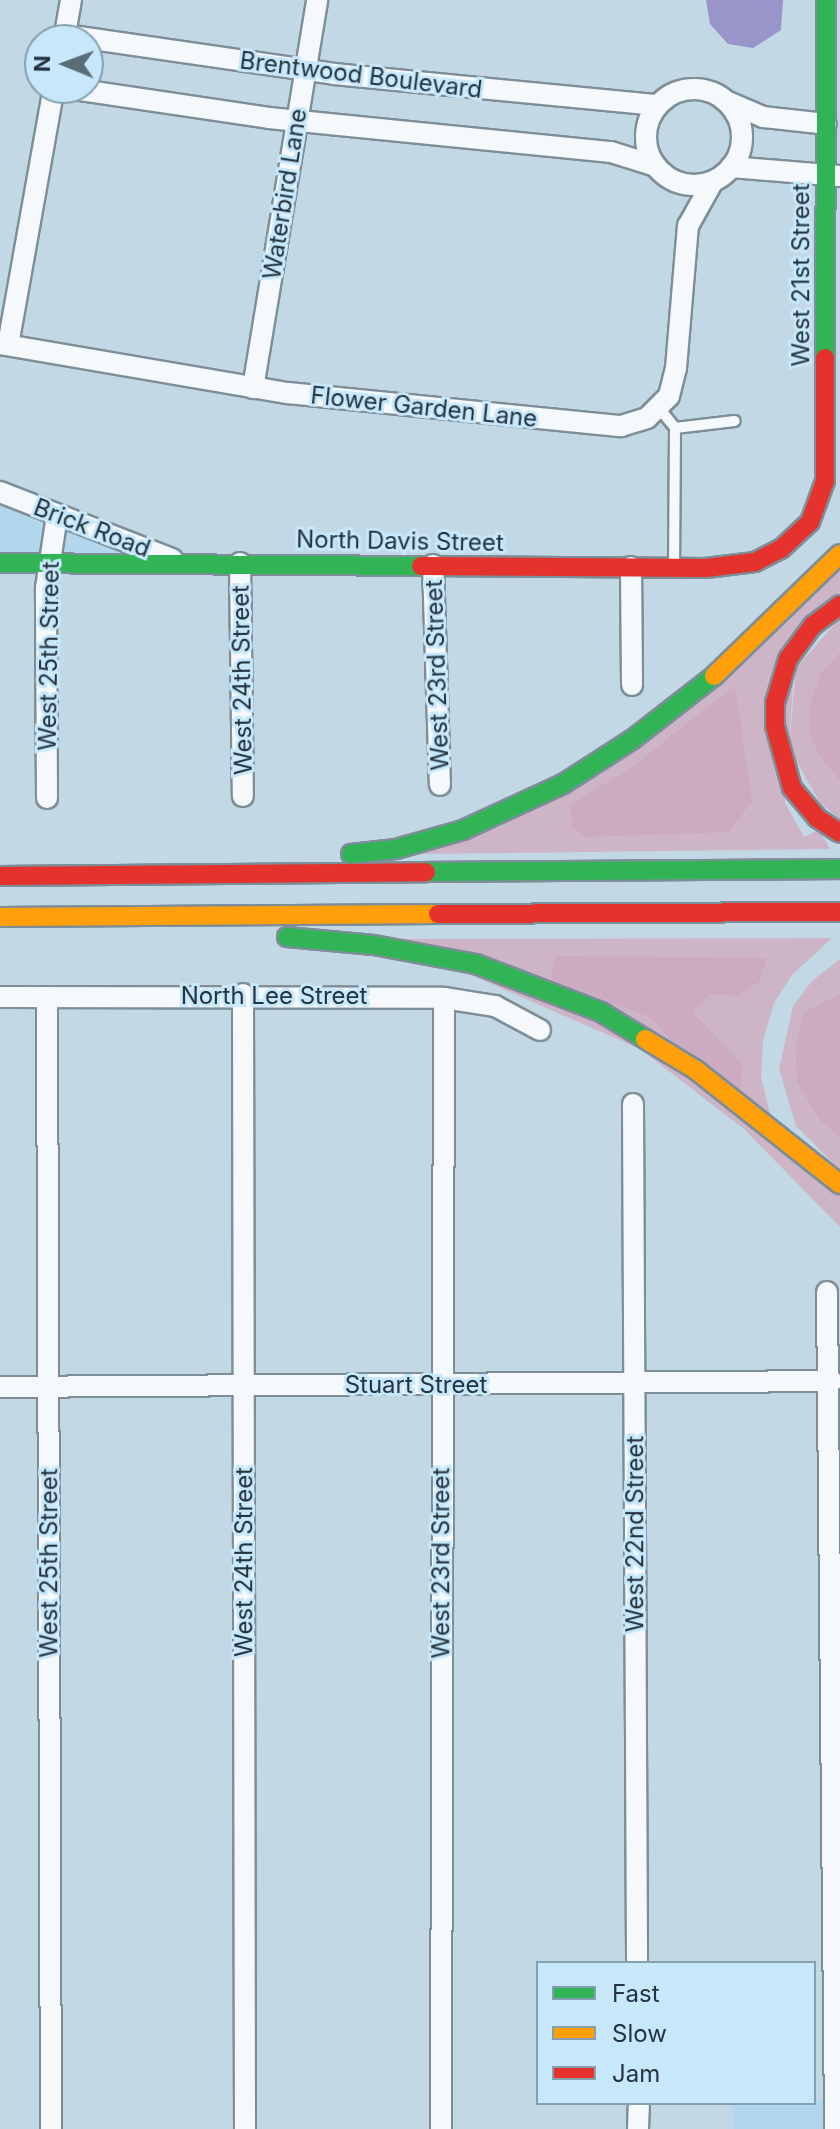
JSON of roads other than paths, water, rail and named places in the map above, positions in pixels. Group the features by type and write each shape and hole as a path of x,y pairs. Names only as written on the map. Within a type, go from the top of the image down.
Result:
{"main road":[{"name":"West 21st Street","path":"793,541 823,497 832,372 832,176 826,124 826,0"},
{"name":"North Davis Street","path":"0,563 674,568 755,562 793,541"},
{"path":"203,875 253,857 396,849 463,830 531,801 671,711 756,640 840,554"},
{"path":"840,605 813,625 788,659 775,703 775,726 792,788 817,818 840,833"},
{"path":"0,876 840,869"},
{"path":"0,917 840,912"},
{"path":"147,916 230,934 333,940 476,964 601,1012 696,1070 840,1184"}],"street":[{"path":"66,24 71,0"},
{"name":"Waterbird Lane","path":"253,388 317,0"},
{"name":"Brentwood Boulevard","path":"104,42 306,70 658,105"},
{"path":"688,226 646,135 658,105 690,89 705,90 763,117 826,124"},
{"name":"Brentwood Boulevard","path":"104,93 297,121 611,152 662,171"},
{"path":"659,408 669,396 676,368 688,226 713,181 731,167 742,132 728,102"},
{"path":"4,344 51,104"},
{"path":"731,167 832,176"},
{"path":"662,171 695,185 713,181"},
{"name":"Flower Garden Lane","path":"4,344 253,388 605,426 633,423 659,408"},
{"name":"Brick Road","path":"0,492 185,564"},
{"name":"West 25th Street","path":"47,798 49,563 57,515"},
{"name":"West 24th Street","path":"240,563 243,796"},
{"name":"West 23rd Street","path":"433,565 440,785"},
{"path":"631,567 632,685"},
{"name":"West 24th Street","path":"243,994 245,2129"},
{"name":"North Lee Street","path":"0,997 243,994 444,998 495,1006 540,1030"},
{"name":"West 25th Street","path":"47,997 51,2129"},
{"name":"West 23rd Street","path":"441,2129 440,1385 444,998"},
{"name":"West 22nd Street","path":"633,1104 637,1961"},
{"path":"827,1292 832,1381 837,1771 835,2129"},
{"name":"Stuart Street","path":"0,1387 832,1381"},
{"path":"638,2129 639,2105"}],"lane":[{"path":"659,408 675,428 674,568"},
{"path":"675,428 735,421"}]}
